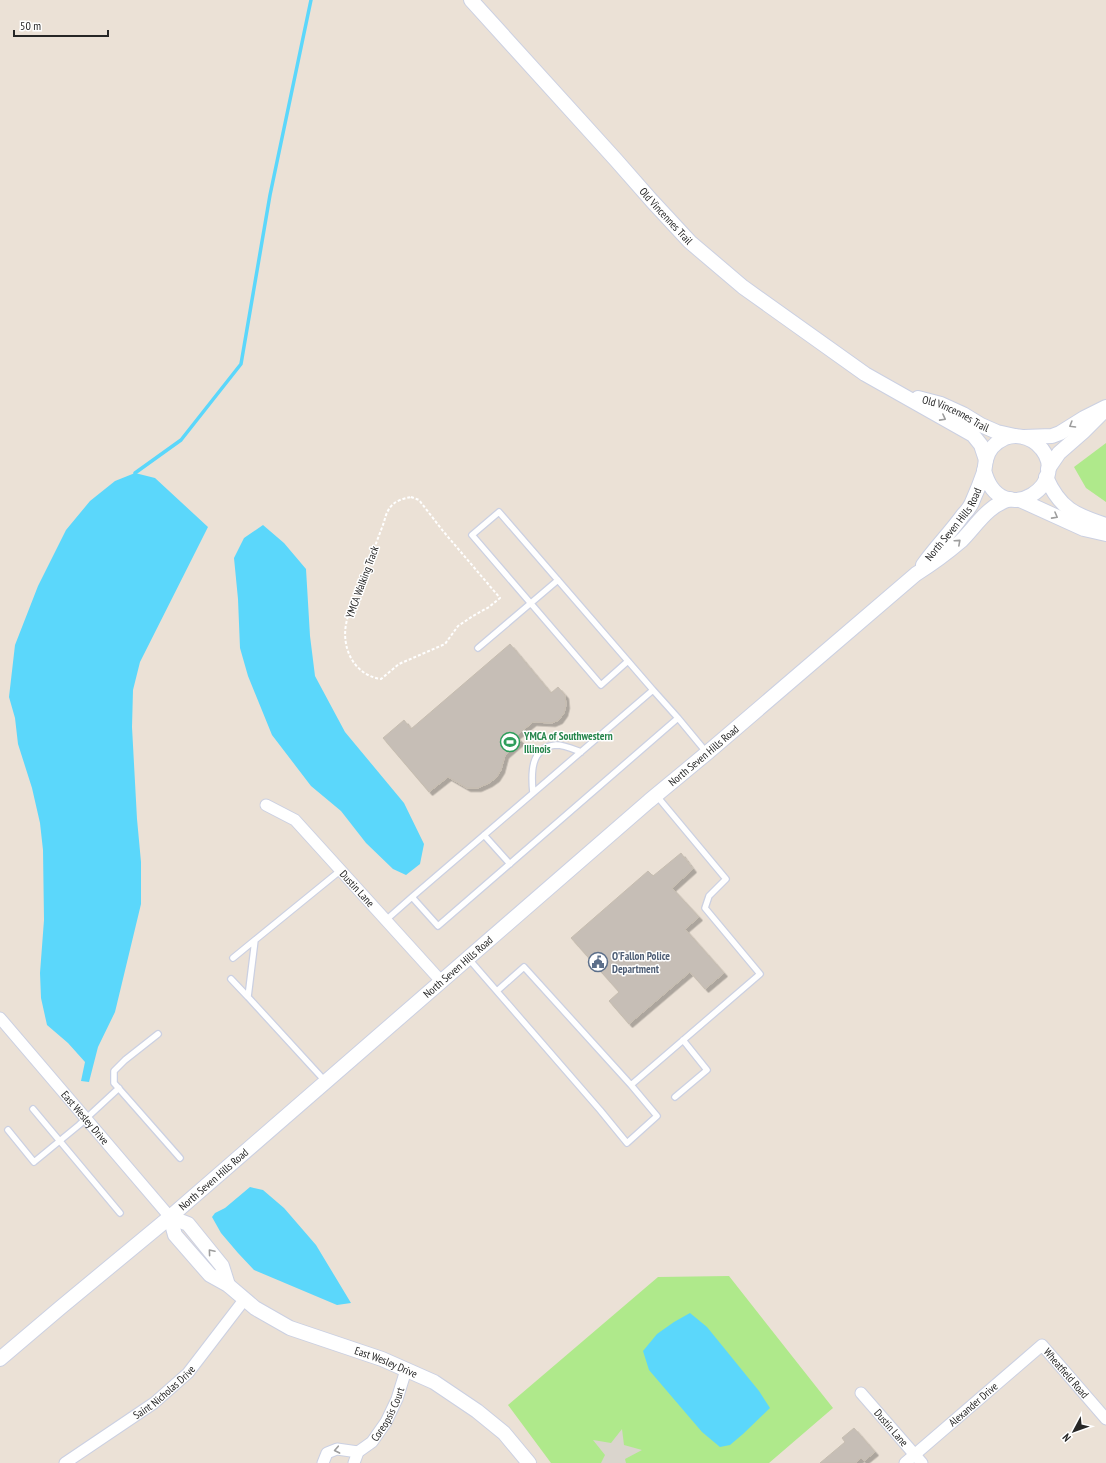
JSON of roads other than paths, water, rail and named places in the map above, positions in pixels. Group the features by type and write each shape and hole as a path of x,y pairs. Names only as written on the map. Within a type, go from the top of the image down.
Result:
{"street":[{"name":"Old Vincennes Trail","path":"471,0 616,160 652,202 690,242 742,286 865,374 973,435 981,445 985,465"},
{"name":"Old Vincennes Trail","path":"897,392 941,404 997,432 1020,437"},
{"path":"1106,408 1084,418 1060,433 1052,436 1005,438 990,450 985,465 987,480 1000,496 1036,506 1077,526 1106,534"},
{"path":"1015,500 1030,497 1038,492 1044,484 1047,473 1059,453 1083,432 1106,408"},
{"path":"1020,437 1033,441 1041,448 1046,456 1047,473 1055,496 1066,506 1086,518 1106,525"},
{"name":"North Seven Hills Road","path":"916,574 931,554 950,534 972,503 985,465"},
{"name":"North Seven Hills Road","path":"0,1359 326,1082 656,795 916,574 940,558 962,539 984,515 1000,502 1015,500"},
{"name":"Dustin Lane","path":"266,805 295,820 441,981"},
{"name":"East Wesley Drive","path":"0,1018 170,1216 175,1235 210,1275 228,1285 255,1308 290,1328 382,1359 434,1382 477,1411 504,1434 529,1463"},
{"name":"Saint Nicholas Drive","path":"65,1463 154,1403 188,1373 244,1300"},
{"name":"Wheatfield Road","path":"1042,1345 1106,1419"},
{"name":"Alexander Drive","path":"905,1463 918,1459 1042,1345"},
{"name":"Coreopsis Court","path":"358,1452 372,1442 386,1422 397,1399 406,1370"},
{"name":"Dustin Lane","path":"861,1393 918,1459"},
{"path":"323,1463 327,1453 337,1449 346,1449 358,1452 354,1463"}],"lane":[{"path":"628,661 601,685 472,535 499,512 678,718 707,753"},
{"path":"478,648 558,580"},
{"path":"386,920 653,690"},
{"path":"412,897 438,926 678,718"},
{"path":"533,793 531,777 533,763 542,750 556,745 568,747 581,752"},
{"path":"631,1085 760,974 705,908 709,896 726,879 656,795"},
{"path":"484,835 510,864"},
{"path":"233,958 341,870"},
{"path":"248,997 255,940"},
{"path":"468,958 496,991 627,1143 656,1116 631,1085 524,967 496,991"},
{"path":"231,979 326,1082"},
{"path":"158,1034 125,1060 114,1071 114,1083 180,1158"},
{"path":"675,1097 707,1070 683,1040"},
{"path":"8,1130 34,1162 60,1141 119,1088"},
{"path":"33,1109 120,1213"}],"water":[{"path":"135,473 155,478 208,527 140,662 133,690 132,727 141,862 141,904 115,1012 98,1047 89,1082 81,1081 85,1062 68,1043 47,1025 41,998 40,973 44,920 43,850 40,823 32,788 18,744 15,718 9,697 15,645 38,586 66,530 90,501 115,481"},
{"path":"263,525 284,543 306,569 310,636 315,676 345,732 404,803 424,844 420,864 406,875 393,869 366,843 341,811 311,786 272,735 248,676 240,648 238,599 234,558 244,538"},
{"path":"250,1187 263,1190 284,1208 316,1245 351,1303 337,1305 254,1270 238,1253 221,1233 212,1217 215,1213 225,1208"},
{"path":"690,1313 707,1327 759,1391 770,1408 730,1445 720,1447 702,1432 649,1370 643,1351 657,1334"}],"waterway":[{"path":"135,473 181,440 241,364 270,195 311,0"}],"place":[{"name":"YMCA of Southwestern Illinois","path":"510,742"},
{"name":"O'Fallon Police Department","path":"598,962"}]}
